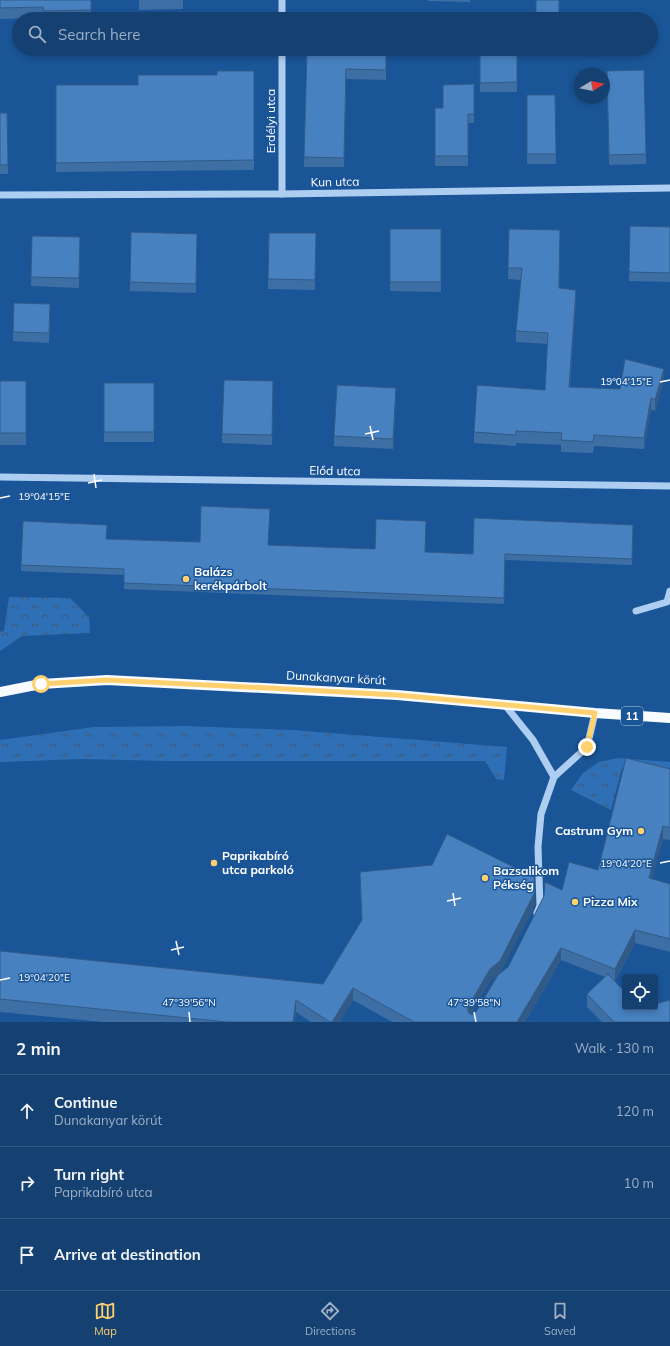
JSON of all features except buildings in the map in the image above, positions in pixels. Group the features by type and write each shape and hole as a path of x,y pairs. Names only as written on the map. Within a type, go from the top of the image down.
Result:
{"main road":[{"name":"Dunakanyar körút","path":"0,692 41,684 107,680 389,694 595,713 670,718"}],"street":[{"path":"282,0 282,12"},
{"name":"Erdélyi utca","path":"282,56 282,194"},
{"name":"Kun utca","path":"0,195 282,194 670,188"},
{"name":"Előd utca","path":"0,477 670,486"},
{"path":"636,611 667,602 670,591"},
{"path":"505,705 532,740 554,777"},
{"path":"534,919 540,906 538,847 542,814 554,777 587,747 595,713"}],"green space":[{"path":"9,597 70,598 89,617 90,633 22,636 0,651 0,632 4,631"},
{"path":"184,726 292,730 507,747 504,780 496,779 485,761 169,761 82,759 0,762 0,740 94,727"},
{"path":"618,758 670,762 670,778 622,768 611,810 571,790 583,773 599,762"}],"place":[{"name":"Balázs kerékpárbolt","path":"186,579"},
{"name":"Castrum Gym","path":"641,831"},
{"name":"Paprikabíró utca parkoló","path":"214,863"},
{"name":"Bazsalikom Pékség","path":"485,878"},
{"name":"Pizza Mix","path":"575,902"}],"route":[{"path":"41,684 107,680 268,688 397,695 595,713 587,747"}]}
